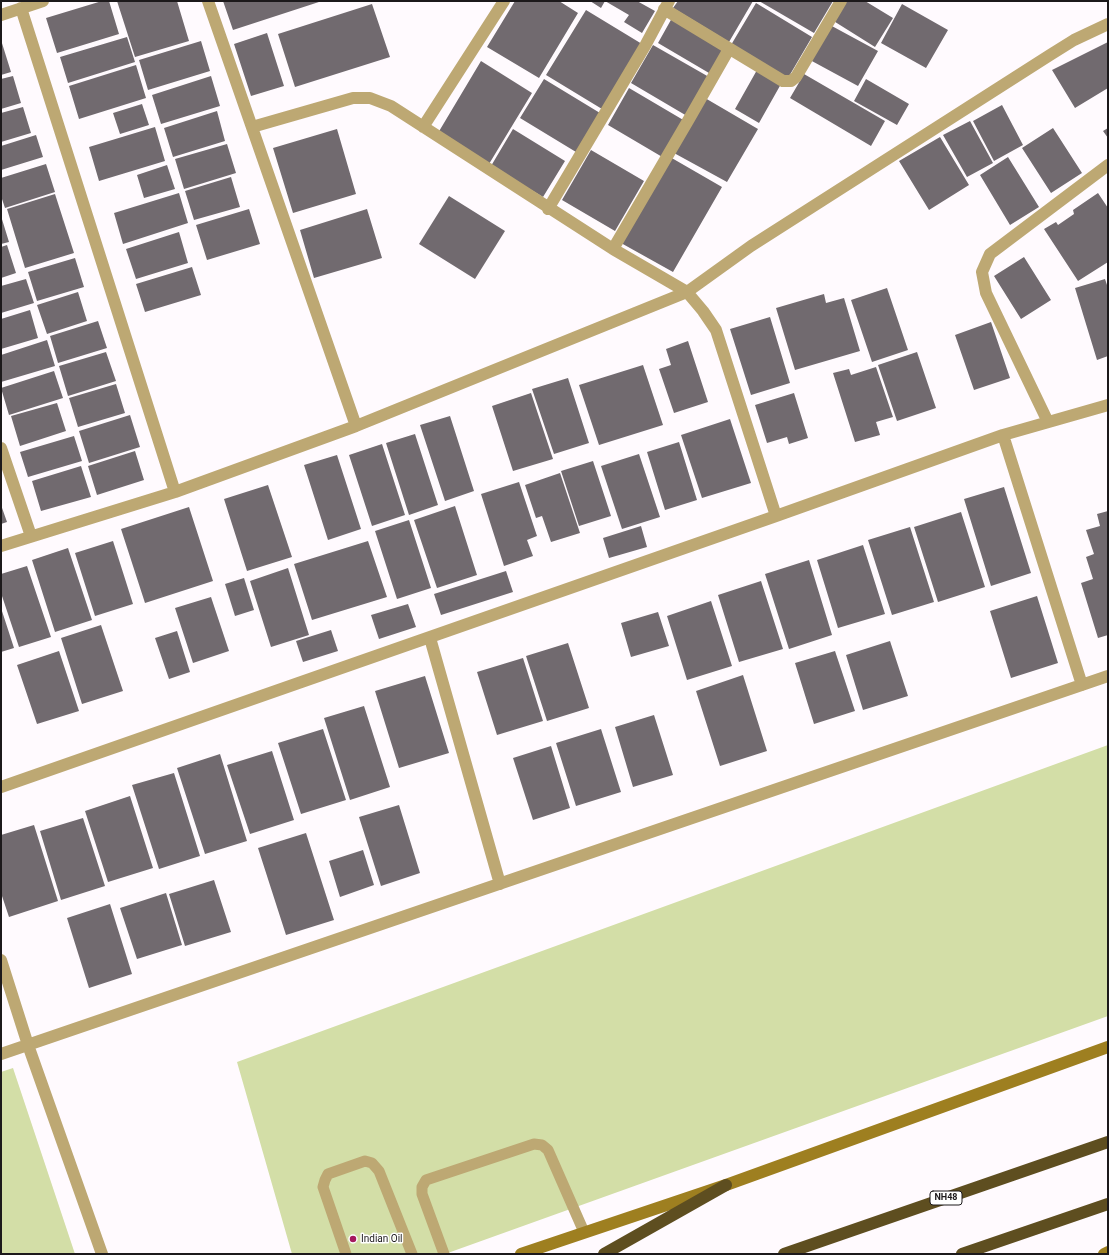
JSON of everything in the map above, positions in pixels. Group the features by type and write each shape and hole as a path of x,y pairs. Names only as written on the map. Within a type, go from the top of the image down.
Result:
{"highway":[{"name":"NH48","path":"784,1254 1108,1142"},
{"path":"604,1254 726,1185"},
{"path":"962,1254 1108,1204"}],"main road":[{"path":"521,1254 726,1185 1108,1047"},
{"path":"1104,1254 1108,1252"}],"street":[{"path":"1,15 43,1"},
{"path":"208,1 356,426"},
{"path":"423,126 504,1"},
{"path":"548,209 645,46 666,5 729,49 783,81 791,81 796,77 841,1"},
{"path":"21,8 175,492"},
{"path":"1,546 175,492 356,426 687,292 751,246 1050,55 1074,40 1108,24"},
{"path":"613,249 729,49"},
{"path":"252,126 353,98 370,98 391,106 548,209 687,292 716,330 776,516"},
{"path":"1048,422 986,293 982,272 990,254 1108,165"},
{"path":"1,787 430,638 1003,435 1108,405"},
{"path":"1003,435 1082,684"},
{"path":"1,448 31,536"},
{"path":"430,638 500,884"},
{"path":"1,1054 1108,676"},
{"path":"1,960 28,1045 102,1254"}],"lane":[{"path":"444,1254 422,1194 422,1187 426,1180 534,1144 542,1145 548,1150 584,1232"},
{"path":"346,1254 323,1187 328,1174 365,1161 372,1163 379,1171 412,1254"}],"green space":[{"path":"1108,745 1108,1016 445,1254 292,1254 237,1062"},
{"path":"13,1068 75,1254 1,1254 1,1072"}],"building":[{"path":"102,1 109,1 119,34 57,53 46,18"},
{"path":"117,1 177,1 189,41 135,57"},
{"path":"223,1 322,1 233,30"},
{"path":"515,1 559,1 578,13 539,78 487,47"},
{"path":"590,1 605,1 601,8"},
{"path":"605,1 637,1 655,11 642,33 624,22 629,15"},
{"path":"678,1 753,1 729,42 673,8"},
{"path":"759,1 833,1 814,33"},
{"path":"844,1 865,1 893,18 875,47 832,20"},
{"path":"756,3 812,37 788,78 731,45"},
{"path":"372,4 390,57 295,87 278,34"},
{"path":"902,4 948,30 926,68 881,43"},
{"path":"586,10 642,44 602,109 546,75"},
{"path":"672,18 724,49 709,73 658,43"},
{"path":"830,25 878,51 858,86 810,60"},
{"path":"267,33 284,86 251,96 234,44"},
{"path":"127,37 135,62 68,83 60,57"},
{"path":"1,40 11,72 1,75"},
{"path":"201,41 210,71 148,90 139,60"},
{"path":"1108,42 1108,88 1075,108 1052,70"},
{"path":"653,45 709,77 687,116 631,83"},
{"path":"481,61 532,93 489,164 438,133"},
{"path":"136,65 146,98 79,119 69,86"},
{"path":"757,70 781,84 759,123 735,109"},
{"path":"804,74 885,121 871,146 790,98"},
{"path":"13,76 21,103 1,109 1,79"},
{"path":"211,76 220,106 161,124 152,95"},
{"path":"544,79 600,113 576,152 520,118"},
{"path":"866,79 909,104 897,125 854,101"},
{"path":"629,88 685,121 664,158 608,125"},
{"path":"705,98 758,129 727,182 674,153"},
{"path":"142,104 149,125 120,134 113,113"},
{"path":"1002,105 1023,145 994,161 973,121"},
{"path":"23,107 31,133 1,142 1,113"},
{"path":"217,111 225,141 173,157 164,128"},
{"path":"970,121 993,163 967,177 943,135"},
{"path":"155,127 165,161 99,181 89,147"},
{"path":"1053,128 1082,173 1051,193 1022,148"},
{"path":"1108,128 1108,138 1103,131"},
{"path":"337,129 356,194 293,213 273,148"},
{"path":"513,129 565,161 543,197 491,166"},
{"path":"36,135 43,157 1,170 1,146"},
{"path":"940,137 969,185 929,210 899,161"},
{"path":"227,144 236,173 184,189 175,159"},
{"path":"591,150 644,181 615,231 562,200"},
{"path":"670,157 722,187 673,272 621,243"},
{"path":"1008,157 1039,207 1010,225 980,175"},
{"path":"46,164 55,192 5,208 1,196 1,178"},
{"path":"167,165 175,189 144,198 137,175"},
{"path":"231,177 240,207 194,220 185,191"},
{"path":"179,193 188,223 123,244 114,213"},
{"path":"1098,193 1108,208 1108,262 1078,281 1044,229 1056,222 1058,225 1074,214 1073,210"},
{"path":"55,194 74,253 25,268 7,209"},
{"path":"449,196 505,231 475,279 419,244"},
{"path":"249,209 260,244 207,260 196,225"},
{"path":"367,209 382,258 314,278 300,230"},
{"path":"1,216 9,242 1,244"},
{"path":"179,232 188,263 136,279 126,249"},
{"path":"7,245 16,273 1,278 1,247"},
{"path":"1024,257 1051,300 1021,319 994,276"},
{"path":"75,258 84,287 37,301 28,272"},
{"path":"192,267 201,295 145,312 136,284"},
{"path":"26,279 34,303 1,313 1,286"},
{"path":"1105,279 1108,288 1108,356 1097,360 1075,288"},
{"path":"887,288 908,350 872,362 851,300"},
{"path":"78,292 87,321 47,334 37,305"},
{"path":"824,294 826,303 844,298 860,351 795,370 776,308"},
{"path":"30,310 38,338 1,349 1,319"},
{"path":"770,317 790,383 751,395 730,329"},
{"path":"98,321 107,348 58,363 50,336"},
{"path":"991,322 1010,378 974,390 955,335"},
{"path":"47,340 55,366 1,382 1,355"},
{"path":"688,341 708,402 674,413 659,369 671,365 666,349"},
{"path":"106,352 116,381 68,396 59,366"},
{"path":"917,352 936,408 897,421 878,365"},
{"path":"643,365 663,425 599,445 579,385"},
{"path":"876,367 893,417 876,422 880,435 855,442 833,373 849,369 851,375"},
{"path":"54,371 63,398 9,415 1,388"},
{"path":"568,378 589,443 554,454 532,389"},
{"path":"116,384 125,413 78,427 69,398"},
{"path":"531,393 553,459 513,471 492,406"},
{"path":"794,393 808,438 789,444 787,437 767,443 755,405"},
{"path":"57,403 66,431 20,446 11,416"},
{"path":"130,415 140,447 89,463 79,431"},
{"path":"450,416 474,491 445,501 420,425"},
{"path":"730,419 751,483 702,498 681,435"},
{"path":"415,434 438,505 409,515 386,443"},
{"path":"74,436 82,461 28,477 20,452"},
{"path":"679,442 697,500 665,510 647,452"},
{"path":"382,444 405,515 372,526 349,455"},
{"path":"135,451 144,480 97,495 88,466"},
{"path":"639,454 660,517 622,529 601,466"},
{"path":"337,455 361,529 328,540 304,465"},
{"path":"593,461 611,516 579,526 561,471"},
{"path":"81,466 91,497 41,511 32,481"},
{"path":"560,473 580,533 551,542 542,516 536,518 525,485"},
{"path":"519,482 537,536 527,540 533,556 504,566 481,494"},
{"path":"268,485 292,557 247,571 224,499"},
{"path":"1004,487 1031,573 991,586 964,499"},
{"path":"1,505 7,522 1,524"},
{"path":"455,506 477,575 437,588 414,520"},
{"path":"189,507 213,581 145,603 121,529"},
{"path":"1108,511 1108,635 1098,638 1081,583 1093,579 1086,557 1094,554 1086,530 1100,526 1097,514"},
{"path":"961,512 985,587 938,602 914,527"},
{"path":"409,520 431,588 397,599 375,531"},
{"path":"641,526 647,547 609,558 603,538"},
{"path":"910,527 934,602 892,615 868,540"},
{"path":"113,541 133,604 95,616 75,553"},
{"path":"368,541 387,597 312,620 294,564"},
{"path":"863,545 885,614 838,628 817,560"},
{"path":"68,548 92,620 55,632 32,560"},
{"path":"809,560 832,635 789,649 765,574"},
{"path":"27,566 51,637 19,647 1,593 1,574"},
{"path":"288,568 309,635 271,647 250,581"},
{"path":"506,571 513,592 441,615 434,594"},
{"path":"244,578 254,610 235,616 225,584"},
{"path":"761,581 783,649 739,662 718,595"},
{"path":"1037,596 1058,663 1011,678 990,611"},
{"path":"211,597 229,651 193,663 175,608"},
{"path":"711,601 732,666 687,680 667,616"},
{"path":"408,604 416,627 379,639 371,615"},
{"path":"1,608 14,648 1,652"},
{"path":"658,612 669,646 631,657 621,623"},
{"path":"101,625 123,691 82,704 61,638"},
{"path":"331,630 338,651 303,662 296,641"},
{"path":"177,631 190,672 169,679 155,638"},
{"path":"890,641 908,696 863,710 846,655"},
{"path":"568,643 589,708 547,721 526,656"},
{"path":"59,651 79,711 37,724 17,665"},
{"path":"835,651 855,711 814,724 795,663"},
{"path":"523,658 543,721 497,735 477,672"},
{"path":"743,675 767,751 720,766 696,691"},
{"path":"425,676 449,753 399,768 375,691"},
{"path":"364,706 390,787 350,800 324,718"},
{"path":"654,715 673,775 633,787 615,727"},
{"path":"323,729 346,800 301,814 278,743"},
{"path":"601,729 621,792 576,806 556,743"},
{"path":"551,746 570,808 533,820 513,758"},
{"path":"272,751 294,820 250,834 227,765"},
{"path":"220,754 247,841 205,854 177,768"},
{"path":"174,773 200,856 159,869 132,785"},
{"path":"130,796 153,868 108,882 85,811"},
{"path":"399,805 420,873 381,886 359,817"},
{"path":"83,818 105,886 61,900 40,831"},
{"path":"34,825 58,901 9,917 1,893 1,835"},
{"path":"306,833 334,920 286,935 258,848"},
{"path":"363,850 374,885 340,897 329,861"},
{"path":"214,880 231,932 185,946 169,894"},
{"path":"166,893 182,945 137,959 120,908"},
{"path":"110,904 132,974 89,988 67,918"}],"place":[{"name":"Indian Oil","path":"353,1239"}]}
